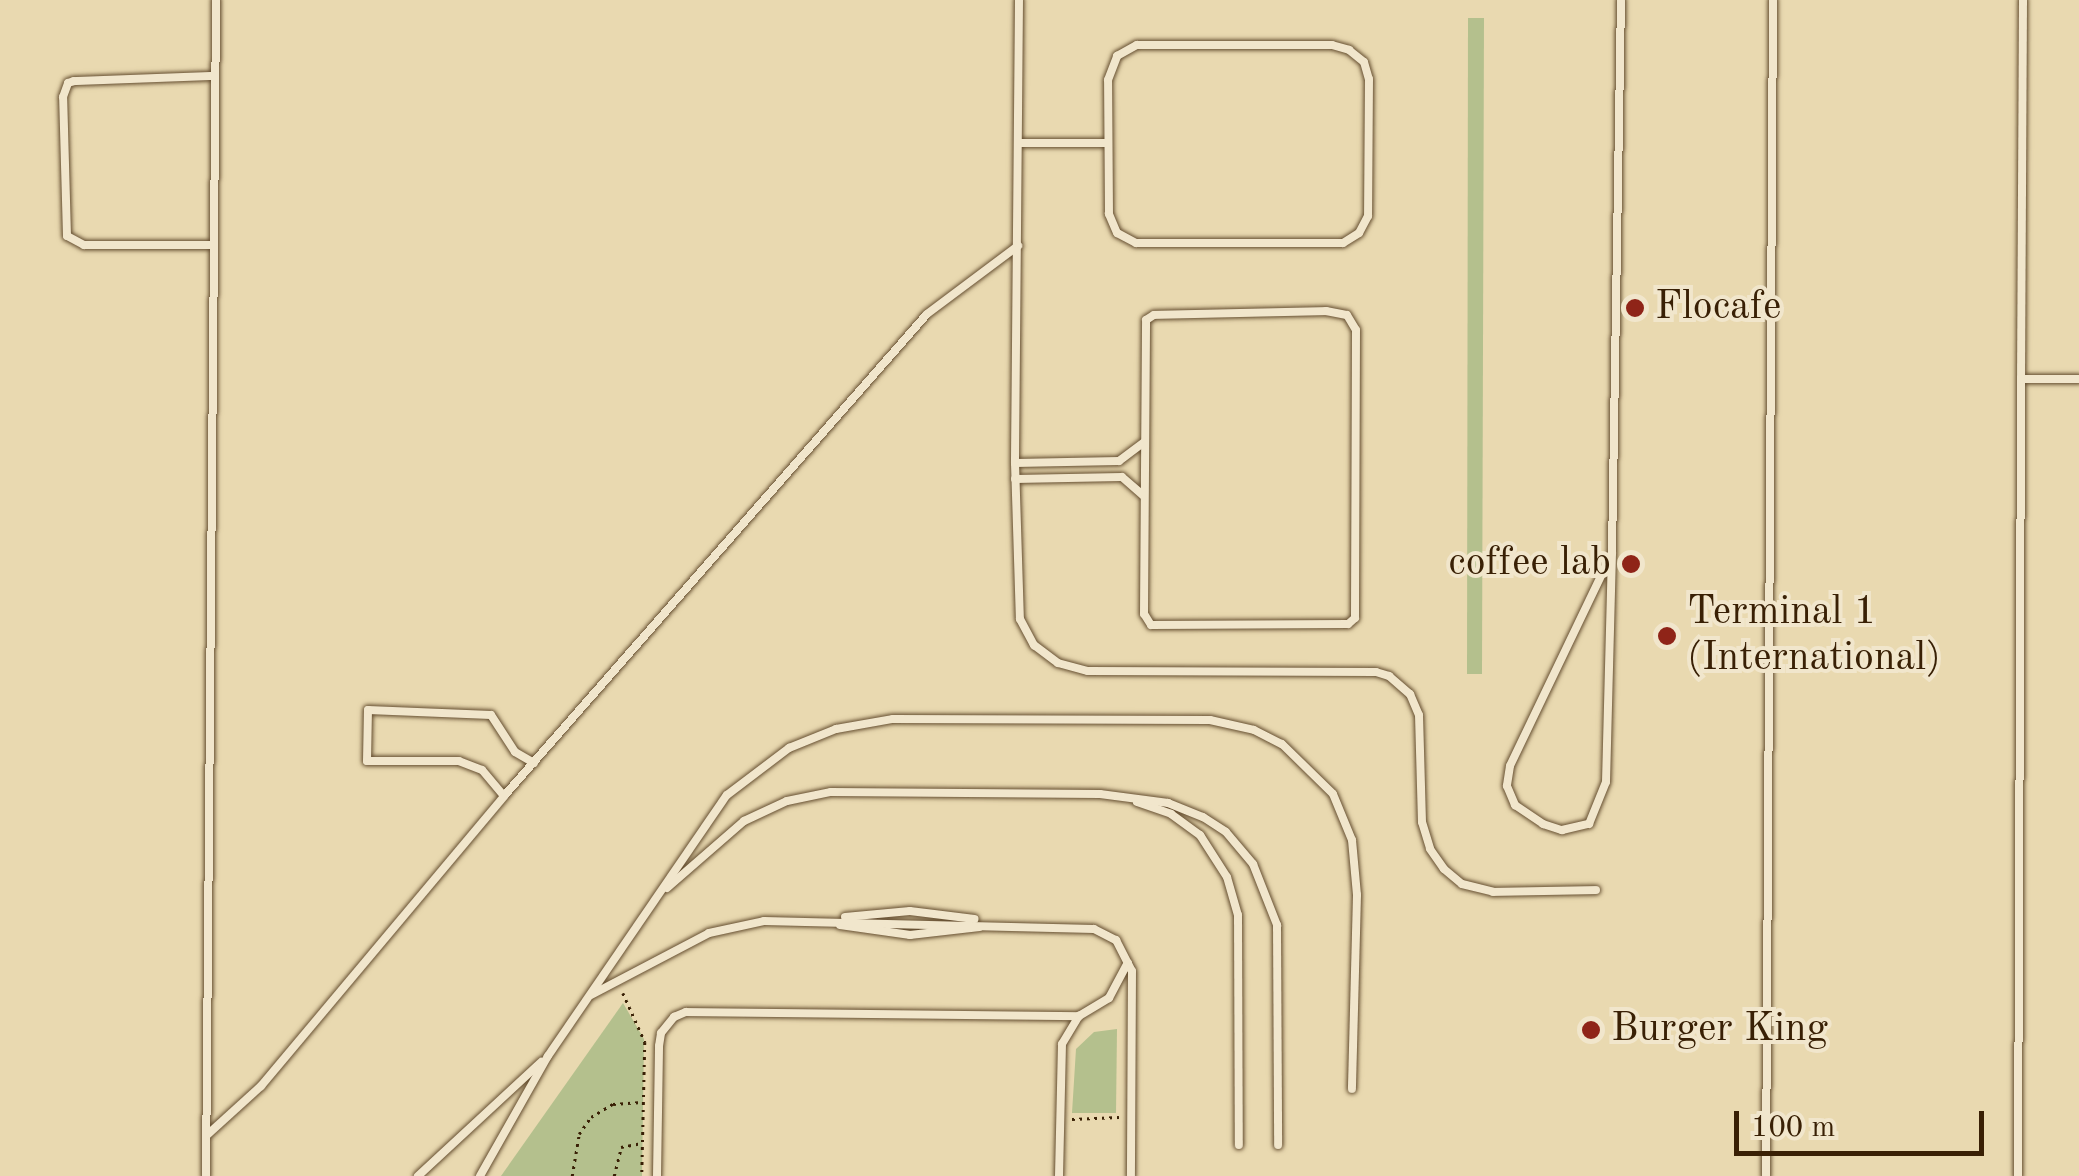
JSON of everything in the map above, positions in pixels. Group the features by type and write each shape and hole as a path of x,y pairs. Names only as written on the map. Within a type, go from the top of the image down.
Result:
{"lane":[{"path":"206,1176 216,0"},
{"path":"1019,0 1015,479 1020,619 1034,645 1058,663 1088,671 1376,672 1388,676 1410,694 1419,715 1422,822 1430,849 1444,869 1462,884 1493,892 1596,890"},
{"path":"1612,554 1510,766 1507,786 1515,805 1543,824 1562,830 1589,824 1606,782 1612,554 1622,0"},
{"path":"1766,1176 1773,0"},
{"path":"2018,1176 2023,0"},
{"path":"1332,44 1350,50 1364,62 1369,78 1368,216 1359,233 1343,243 1136,243 1111,225 1108,144 1110,68 1117,56 1136,45 1332,44"},
{"path":"212,244 84,245 67,236 63,96 68,83 74,81 213,76"},
{"path":"1018,143 1108,144"},
{"path":"206,1136 261,1086 504,796 927,314 1018,246"},
{"path":"1296,312 1347,315 1356,330 1355,618 1348,624 1151,624 1144,614 1144,496 1144,324 1150,317 1296,312"},
{"path":"2021,379 2079,378"},
{"path":"1015,463 1119,462 1144,442"},
{"path":"1015,479 1122,478 1144,496"},
{"path":"504,796 482,770 459,761 366,761 368,710 491,715 516,752 534,763"},
{"path":"480,1176 548,1056 727,795 789,748 836,729 893,719 1232,723 1282,744 1333,794 1352,840 1356,895 1352,1089"},
{"path":"654,900 720,838 787,801 831,792 1100,794 1168,802 1226,832 1252,864 1269,895 1281,958 1278,1145"},
{"path":"1100,794 1170,814 1200,835 1227,877 1238,915 1239,1145"},
{"path":"591,995 618,984 666,952 709,933 764,921 1094,929 1116,940 1129,962 1131,1176"},
{"path":"1060,1176 1062,1044 1079,1016 1110,998 1129,962"},
{"path":"656,1176 661,1034 674,1017 686,1012 1079,1016"},
{"path":"418,1176 548,1056"}],"path":[{"path":"618,984 646,1042 642,1176"},
{"path":"572,1176 580,1134 591,1117 613,1104 643,1102"},
{"path":"1060,1119 1131,1116"},
{"path":"614,1176 621,1147 642,1143"}],"green space":[{"path":"1468,18 1484,18 1482,674 1467,674"},
{"path":"623,1003 644,1039 642,1176 501,1176"},
{"path":"1117,1029 1116,1113 1072,1113 1076,1049 1094,1032"}],"place":[{"name":"Flocafe","path":"1635,308"},
{"name":"coffee lab","path":"1631,564"},
{"name":"Terminal 1 (International)","path":"1667,636"},
{"name":"Burger King","path":"1591,1030"}]}
